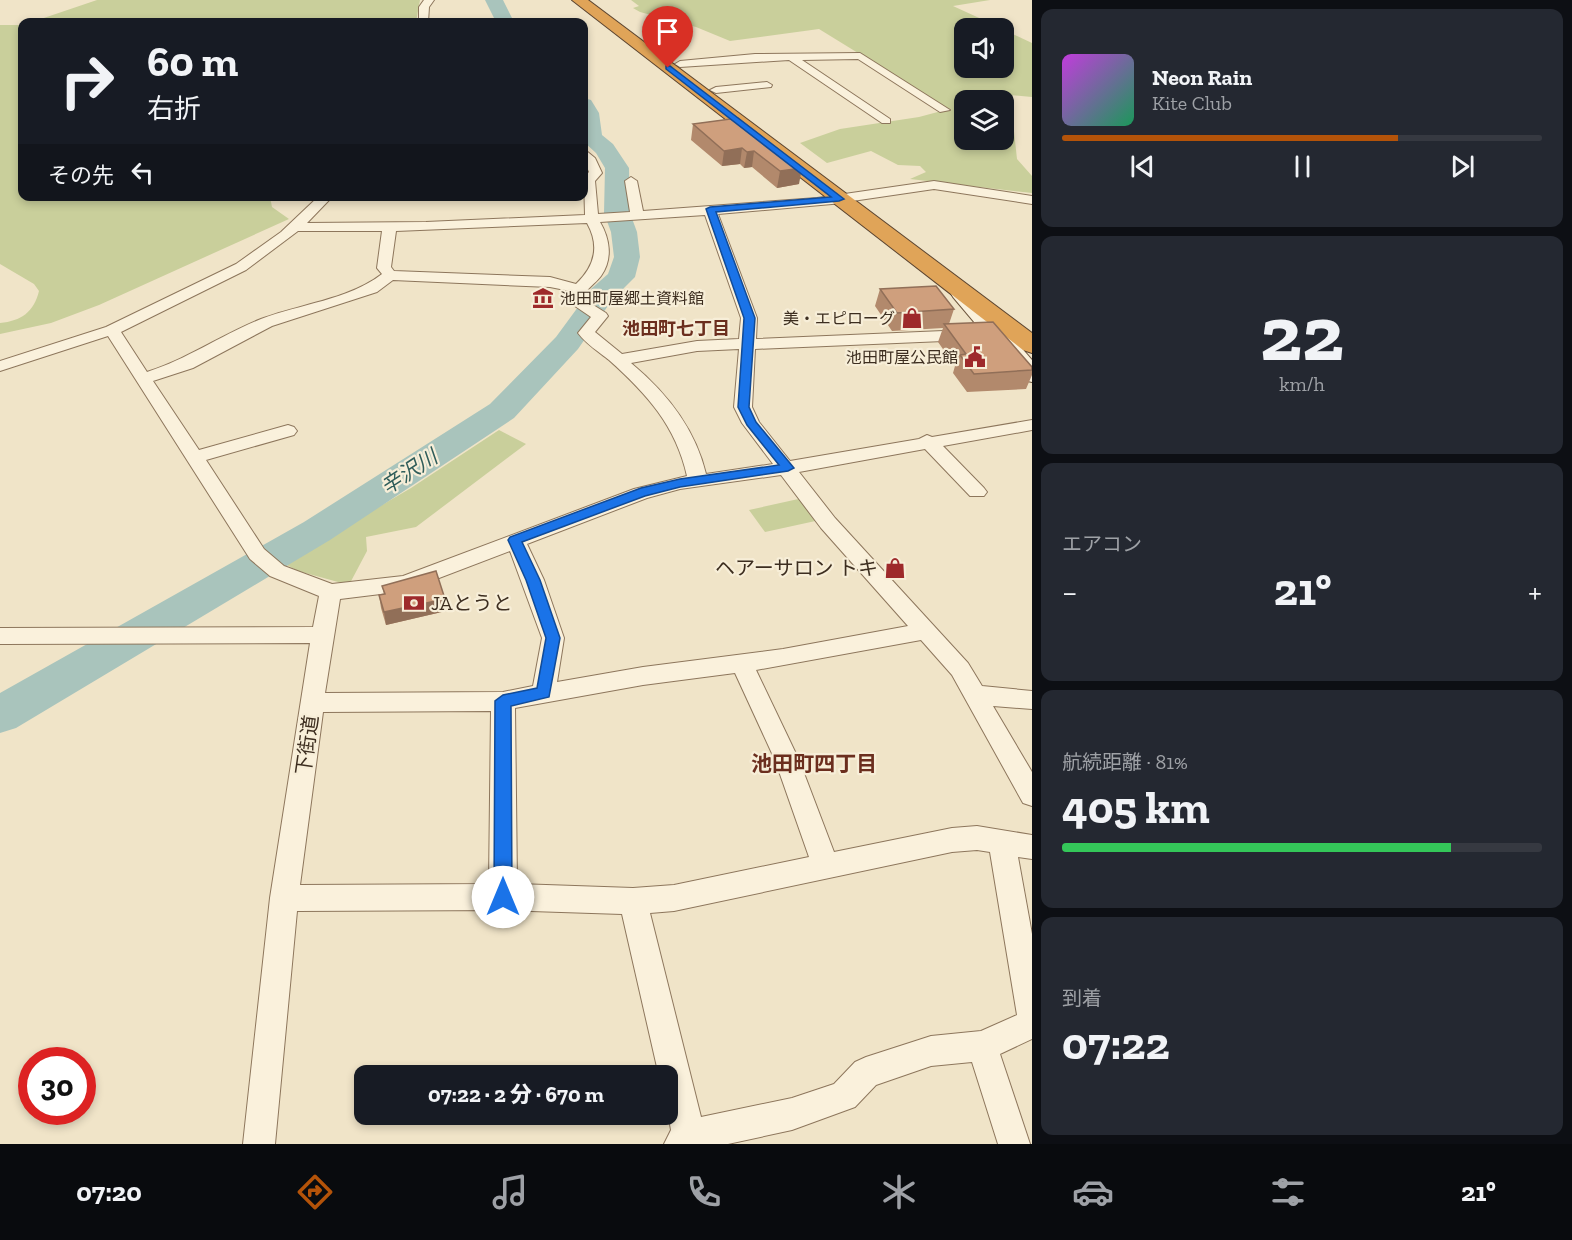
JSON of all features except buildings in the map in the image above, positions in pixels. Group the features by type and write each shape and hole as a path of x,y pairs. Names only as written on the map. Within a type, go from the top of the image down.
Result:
{"highway":[{"path":"579,0 849,198 1032,325"},
{"path":"595,0 716,90 961,292 1032,345"}],"main road":[{"path":"961,292 992,333 1006,344 1032,375"}],"street":[{"path":"423,18 424,7 429,0"},
{"path":"680,64 790,56 860,56 945,110"},
{"path":"790,56 886,121"},
{"path":"716,90 767,85"},
{"path":"578,295 595,274 602,260 602,237 588,180 596,173 588,161"},
{"path":"631,181 635,217"},
{"path":"295,227 598,220 849,198 935,185 974,190 1002,198 1032,200"},
{"path":"0,366 112,330 241,267 295,227 322,201"},
{"path":"710,209 749,318 749,346 743,407 751,423 788,468 828,523 960,669 1032,795"},
{"path":"390,226 384,268 390,275"},
{"path":"145,378 187,364 266,323 333,300 372,290 390,275 550,282 578,295 600,315 586,333 650,391 677,424 688,445 698,481"},
{"path":"112,330 145,378 256,554 277,571 332,592 405,583 641,493 927,441 1032,425"},
{"path":"618,360 671,349 992,333"},
{"path":"195,457 288,431"},
{"path":"927,441 977,492"},
{"path":"515,540 533,580 553,638 544,693"},
{"name":"下街道","path":"259,1144 284,898 322,635 332,592"},
{"path":"313,703 503,701 742,664 927,631"},
{"path":"0,636 322,635"},
{"path":"742,664 787,760 826,867"},
{"path":"975,694 1032,700"},
{"path":"503,701 503,897"},
{"path":"284,898 503,897 633,901 710,893 952,840 977,838 1032,847"},
{"path":"1002,843 1032,1016"},
{"path":"633,901 684,1140 792,1114 844,1096 866,1073 931,1052 982,1046 1032,1024"},
{"path":"982,1046 1014,1144"}],"green space":[{"path":"97,0 420,0 417,18 44,18"},
{"path":"631,0 990,0 953,6 979,18 954,18 954,78 1014,78 1014,35 1032,43 1032,97 1014,95 1014,90 954,90 954,150 1014,150 1014,132 1017,159 1032,176 1032,193 910,179 926,172 920,166 898,165 871,151 827,163 800,143 840,129 919,117 949,109 819,29 730,41 696,27 640,12 633,8 639,6"},
{"path":"0,25 18,25 18,201 271,201 272,207 289,219 99,305 51,323 0,334 0,323 20,318 26,314 34,305 39,291 34,284 0,264"},
{"path":"499,430 526,444 416,527 366,537 367,551 349,585 298,571 283,563 411,488"},
{"path":"803,498 820,520 765,532 749,510"}],"waterway":[{"name":"辛沢川","path":"494,0 503,18"},
{"name":"辛沢川","path":"0,715 317,531 502,411 567,343 602,294 621,277 627,257 624,232 617,213 619,191 617,168 605,149 591,137 588,113"}],"place":[{"name":"池田町屋郷土資料館","path":"543,298"},
{"name":"美・エピローグ","path":"912,318"},
{"name":"池田町屋公民館","path":"975,357"},
{"name":"ヘアーサロン トキ","path":"895,568"},
{"name":"JAとうと","path":"414,603"}],"district":[{"name":"池田町七丁目","path":"676,329"},
{"name":"池田町四丁目","path":"814,764"}],"route":[{"path":"503,897 503,701 544,693 553,638 533,580 515,540 641,493 680,483 723,479 788,468 751,423 743,407 746,355 749,346 749,318 710,209 839,199 668,68"}]}
